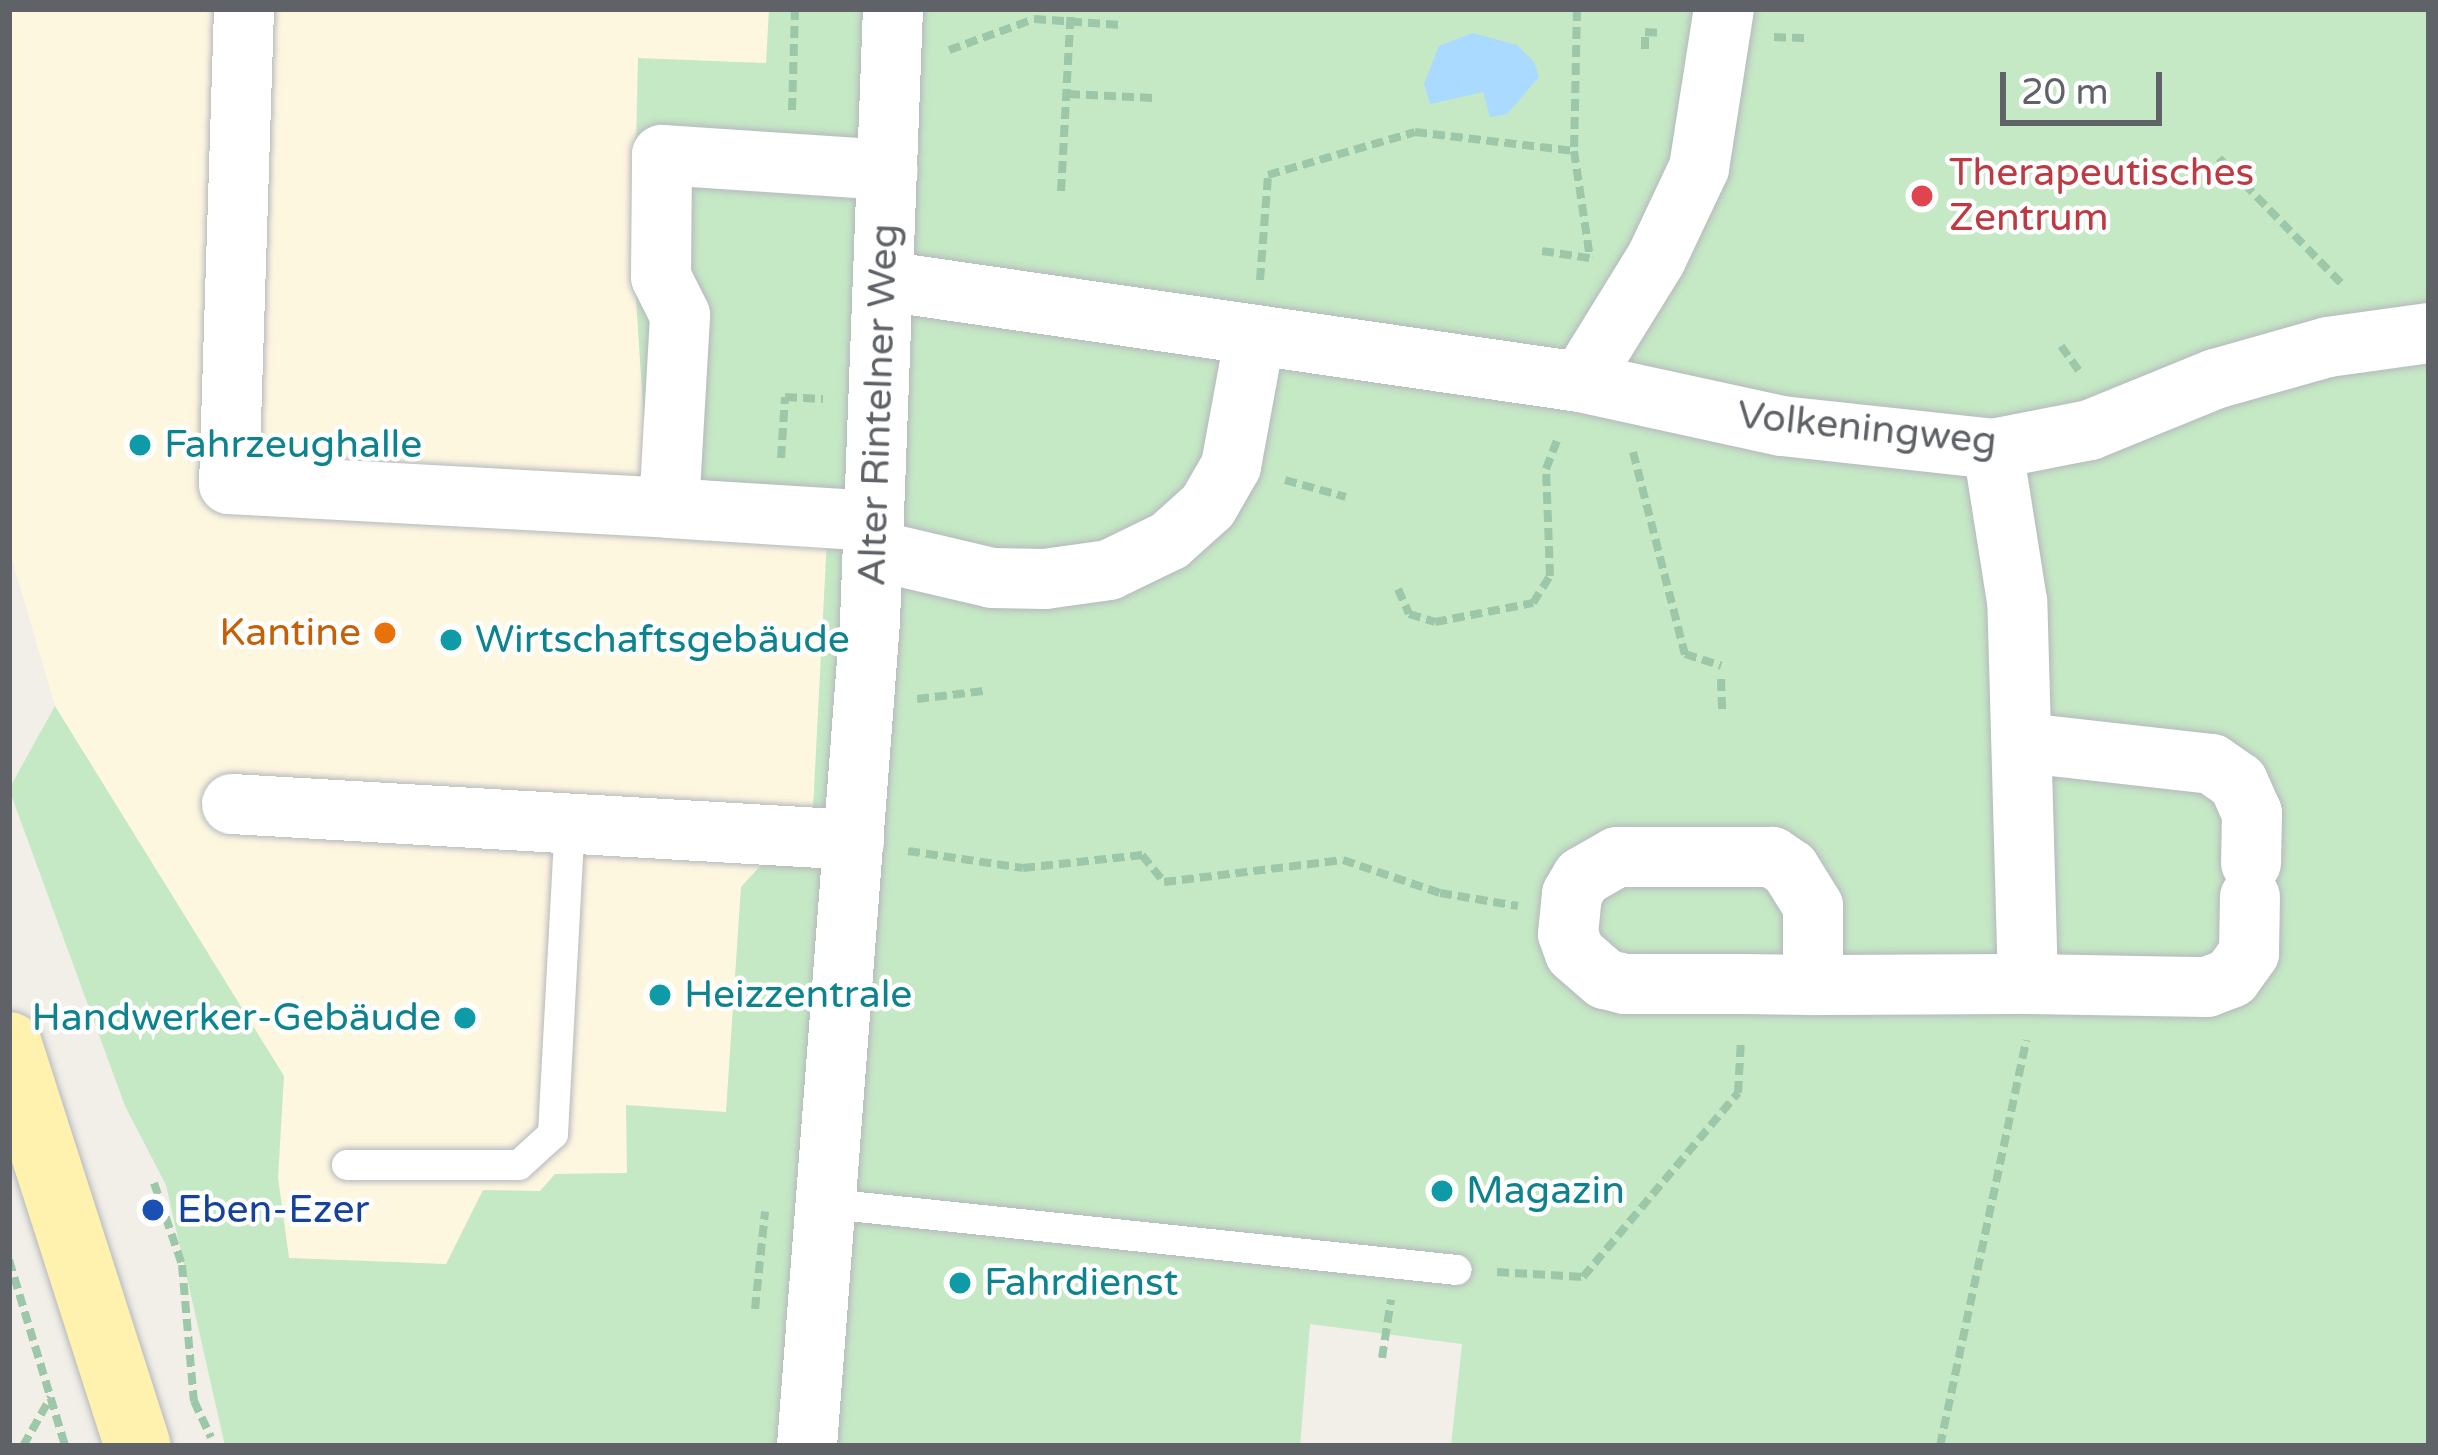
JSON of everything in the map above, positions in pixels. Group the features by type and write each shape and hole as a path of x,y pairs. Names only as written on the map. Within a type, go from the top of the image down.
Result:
{"main road":[{"path":"9,1045 138,1446"}],"street":[{"path":"244,9 230,484 778,514 873,536 992,578 1045,579 1109,570 1169,541 1208,506 1231,466 1255,335"},
{"name":"Alter Rintelner Weg","path":"807,1446 830,1204 873,536 893,9"},
{"path":"1580,382 1648,271 1699,168 1724,9"},
{"path":"669,508 680,315 661,278 662,155 888,170"},
{"name":"Volkeningweg","path":"884,280 1580,382 1782,426 1994,449 2090,430 2216,379 2401,337"},
{"path":"1994,449 2017,601 2025,742 2028,984"},
{"path":"1813,985 1813,906 1790,869 1772,857 1617,857 1582,877 1566,914 1575,953 1605,979 1813,985 2207,987 2230,978 2249,953 2252,813 2238,782 2212,764 2025,742"},
{"path":"232,804 854,839"}],"lane":[{"path":"346,1165 518,1165 553,1134 570,823"},
{"path":"830,1204 1457,1270"}],"path":[{"path":"790,166 795,9"},
{"path":"1061,191 1071,9"},
{"path":"1577,9 1574,151 1589,258"},
{"path":"944,52 1034,19 1120,25"},
{"path":"1068,94 1154,98"},
{"path":"1265,215 1268,175 1414,132 1574,151"},
{"path":"2219,158 2370,314 2401,337"},
{"path":"1542,251 1648,271"},
{"path":"1399,589 1408,614 1435,622 1533,603 1550,576 1546,469 1580,382"},
{"path":"1580,382 1639,462 1685,653 1721,666"},
{"path":"778,514 785,397 878,403"},
{"path":"1721,679 1722,714"},
{"path":"897,701 984,692"},
{"path":"854,839 1023,868 1142,855 1164,882 1342,860 1440,892 1566,914"},
{"path":"1457,1270 1583,1277 1738,1093 1743,984"},
{"path":"1940,1446 2026,1038 2028,984"},
{"path":"154,1183 182,1265 194,1401 211,1437"},
{"path":"9,1260 65,1446"},
{"path":"1382,1358 1396,1264"},
{"path":"23,1446 51,1397"}],"shaded area":[{"path":"9,9 769,9 767,63 638,59 633,202 830,499 813,809 741,887 726,1112 627,1173 555,1174 540,1191 483,1190 446,1265 289,1258 278,1178 283,1076 55,706 9,549"}],"green space":[{"path":"769,9 2429,9 2429,1446 1451,1446 1462,1344 1310,1324 1300,1446 225,1446 166,1185 125,1106 9,789 55,706 284,1076 278,1178 289,1258 446,1264 483,1190 540,1191 555,1174 627,1173 626,1105 726,1112 741,887 813,809 829,499 648,482 634,269 638,58 766,63"}],"water":[{"path":"1472,33 1517,45 1534,62 1539,77 1507,114 1490,117 1483,92 1430,104 1424,84 1439,46"}],"place":[{"name":"Therapeutisches Zentrum","path":"1922,196"},
{"name":"Fahrzeughalle","path":"140,445"},
{"name":"Kantine","path":"385,633"},
{"name":"Wirtschaftsgebäude","path":"451,640"},
{"name":"Heizzentrale","path":"660,995"},
{"name":"Handwerker-Gebäude","path":"465,1018"},
{"name":"Magazin","path":"1442,1191"},
{"name":"Eben-Ezer","path":"153,1210"},
{"name":"Fahrdienst","path":"960,1283"}]}
